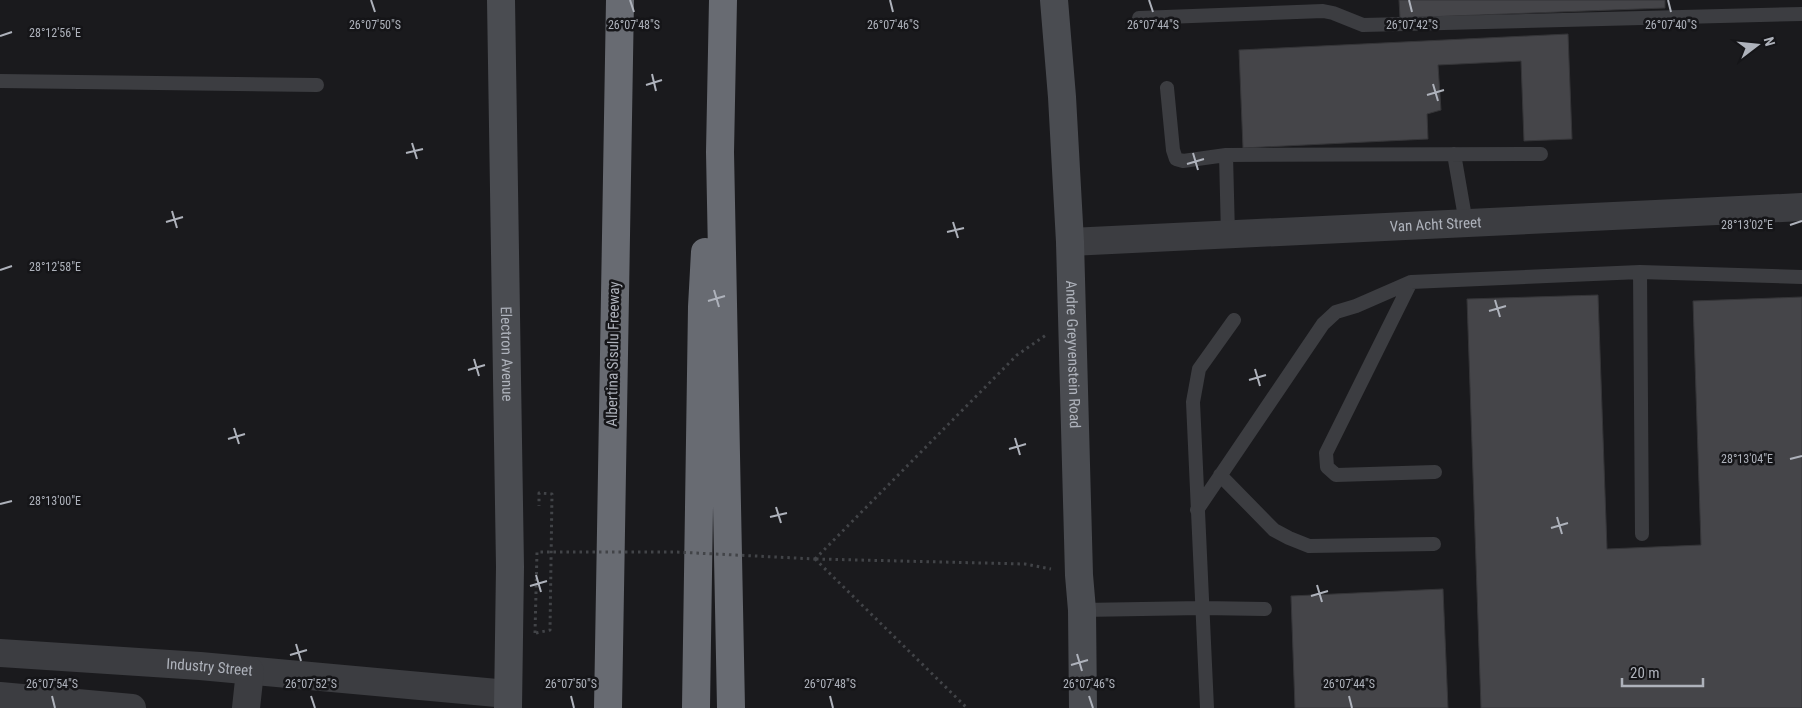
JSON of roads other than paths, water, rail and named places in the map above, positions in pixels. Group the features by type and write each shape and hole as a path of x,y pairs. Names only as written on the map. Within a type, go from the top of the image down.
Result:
{"highway":[{"name":"Albertina Sisulu Freeway","path":"608,708 620,0"},
{"path":"722,0 720,152 731,708"},
{"path":"696,708 702,307 708,202 720,152"}],"main road":[{"name":"Electron Avenue","path":"501,0 510,567 508,701"},
{"name":"Andre Greyvenstein Road","path":"1054,0 1062,97 1070,242 1079,574 1082,610 1083,708"}],"street":[{"name":"Van Acht Street","path":"1070,242 1802,207"},
{"name":"Industry Street","path":"0,653 200,666 508,701"},
{"path":"246,708 250,671"},
{"path":"0,696 132,708"}],"lane":[{"path":"1219,0 1219,15"},
{"path":"1139,18 1323,11 1334,13 1363,25 1802,14"},
{"path":"0,81 317,85"},
{"path":"1166,88 1173,150 1176,159 1183,161 1226,155 1542,154"},
{"path":"1454,154 1466,223"},
{"path":"1226,155 1228,235"},
{"path":"1640,272 1642,534"},
{"path":"1196,510 1323,324 1336,312 1356,306 1411,282 1640,272 1802,278"},
{"path":"1411,282 1326,453 1327,468 1336,475 1435,472"},
{"path":"1207,708 1192,402 1199,370 1234,320"},
{"path":"1220,475 1274,530 1309,546 1434,544"},
{"path":"1082,610 1265,609"}]}
